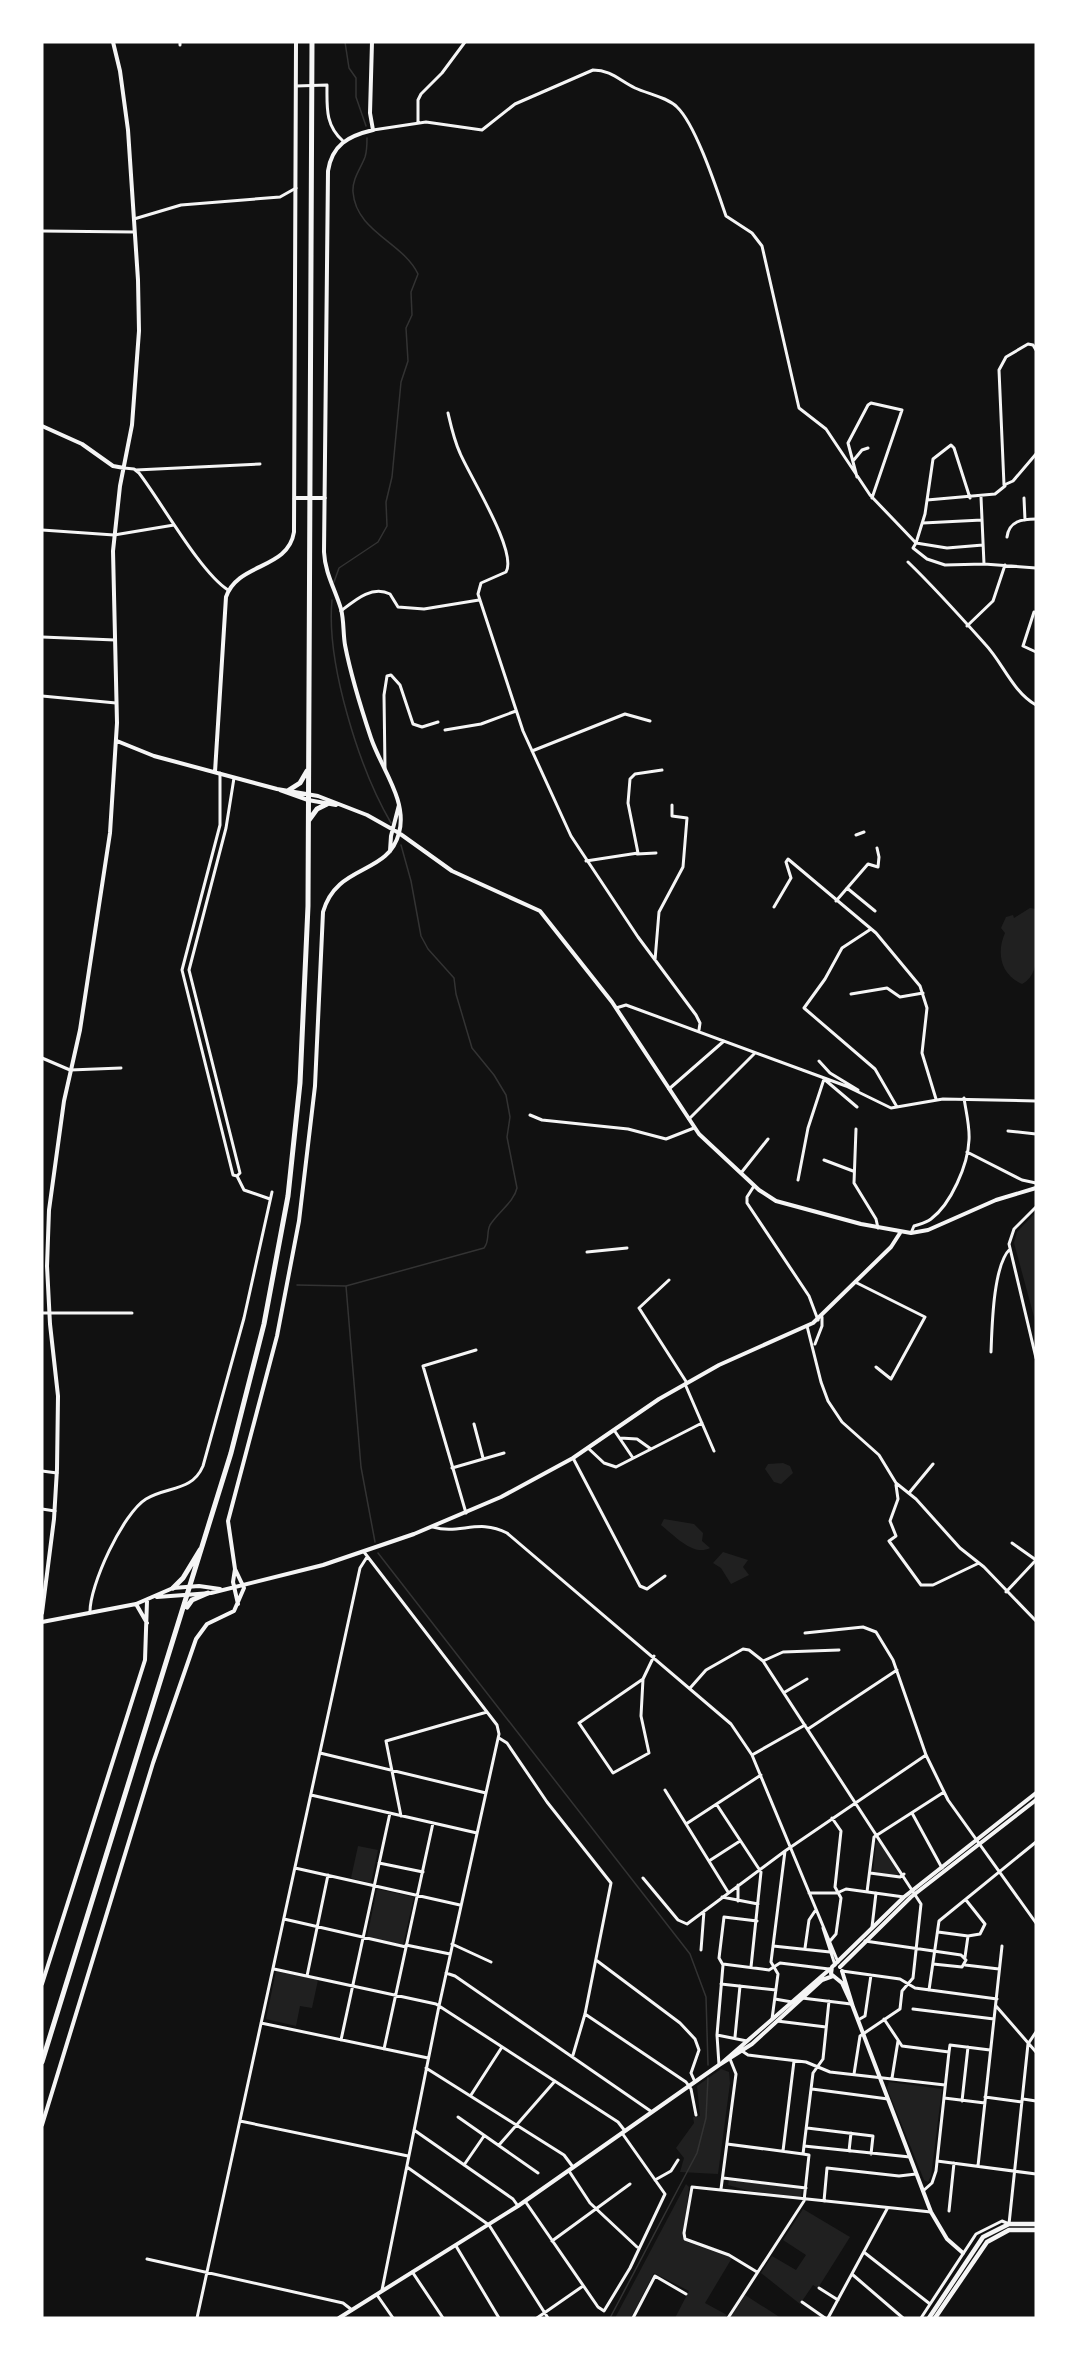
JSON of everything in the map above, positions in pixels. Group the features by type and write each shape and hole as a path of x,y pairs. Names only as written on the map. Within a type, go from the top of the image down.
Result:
{"highway":[{"path":"42,2062 191,1586 251,1381 288,1196 303,1038 308,822 312,42"},
{"path":"289,790 300,783 308,770"},
{"path":"308,822 317,809 327,804"},
{"path":"173,1588 181,1581 203,1546"},
{"path":"181,1616 192,1600 208,1593"}],"main road":[{"path":"928,2318 981,2240 994,2230 1009,2224 1036,2224"},
{"path":"935,2318 981,2249 991,2239 1010,2230 1036,2230"}],"street":[{"path":"42,1613 44,1577 55,1510 58,1396 45,1256 52,1189 70,1070 80,1030 106,869 117,741 114,535 132,425 139,331 127,121 113,42"},
{"path":"270,1199 244,1190 237,1176 233,1175 182,970 220,825 218,773 224,608 228,590 239,576 275,559 286,551 294,532 296,42"},
{"path":"372,42 370,113 373,130"},
{"path":"418,122 420,94 442,73 465,42"},
{"path":"238,1605 233,1587 235,1569 228,1532 229,1515 278,1336 305,1179 317,1060 323,912 329,896 340,883 377,863 390,851 399,833 402,817 371,738 347,652 341,611 329,581 325,559 327,177 331,156 343,141 373,130 418,122 482,130 515,104 593,70 606,71 633,87 676,105 692,132 719,190 726,216 732,222 752,232 761,243 799,408 826,429 872,498 916,543 947,548 983,545"},
{"path":"296,86 327,85 329,121 332,129 343,141"},
{"path":"133,220 181,206 280,197 296,188"},
{"path":"42,231 134,232"},
{"path":"1005,486 1002,479 999,370 1006,357 1028,344 1033,345 1036,350"},
{"path":"857,477 848,446 849,440 870,403 899,409 903,413 872,498"},
{"path":"448,413 459,453 488,505 509,563 505,573 481,583 478,590 479,600 516,711 532,751 571,836 655,960 698,1018 699,1030"},
{"path":"42,426 74,440 113,466 124,468 136,470 260,464"},
{"path":"970,498 954,448 951,445 933,459 927,500 914,548 927,559 941,565 984,564 1036,568"},
{"path":"853,461 862,450 868,448"},
{"path":"927,500 970,498 999,493 1036,454"},
{"path":"136,470 216,580 228,590"},
{"path":"981,496 984,564"},
{"path":"294,498 325,498"},
{"path":"1024,498 1025,520"},
{"path":"1007,537 1012,524 1036,519"},
{"path":"922,523 982,520"},
{"path":"42,530 114,535 175,525"},
{"path":"908,562 940,592 967,626 985,644 1019,691 1036,705"},
{"path":"967,626 993,601 1005,565"},
{"path":"341,611 363,595 379,591 390,594 398,607 416,609 479,600"},
{"path":"1034,612 1024,648 1036,652"},
{"path":"42,637 115,640"},
{"path":"383,769 386,765 383,728 384,684 387,676 392,676 398,683 413,724 422,727 438,722"},
{"path":"42,696 116,703"},
{"path":"445,730 486,723 516,711"},
{"path":"532,751 625,714 650,721"},
{"path":"117,741 154,756 340,806 392,828 452,871 542,912 616,1008 694,1128 754,1186 770,1198 794,1208 900,1233 911,1233 928,1230 984,1205 1036,1188"},
{"path":"637,854 628,803 630,779 635,774 662,770"},
{"path":"234,777 226,828 189,972 240,1173 237,1176"},
{"path":"278,789 289,790 327,804 340,806"},
{"path":"390,851 392,828 399,805"},
{"path":"655,960 657,918 683,870 686,844 687,818 672,816 672,805"},
{"path":"856,835 864,832"},
{"path":"836,901 868,864 879,866 877,849"},
{"path":"586,861 656,853"},
{"path":"774,907 791,878 786,862 788,859 871,929 898,958 923,993 927,1012 921,1049 936,1099"},
{"path":"847,888 875,911"},
{"path":"871,929 842,948 804,1008 875,1069 897,1107"},
{"path":"851,994 887,988 900,997 923,993"},
{"path":"616,1008 626,1005 699,1030 753,1054 861,1092"},
{"path":"669,1089 724,1041"},
{"path":"688,1120 749,1062 753,1054"},
{"path":"42,1058 70,1070 121,1068"},
{"path":"819,1061 830,1073 887,1107 936,1099 1036,1101"},
{"path":"824,1079 857,1107"},
{"path":"798,1180 808,1128 824,1079"},
{"path":"911,1233 913,1227 929,1221 945,1203 960,1175 969,1137 964,1098"},
{"path":"530,1115 542,1120 628,1129 666,1138 694,1128"},
{"path":"856,1129 855,1186 876,1219 878,1228"},
{"path":"1008,1131 1036,1134"},
{"path":"741,1174 768,1139"},
{"path":"967,1152 1026,1182 1036,1183"},
{"path":"824,1160 854,1171"},
{"path":"754,1186 747,1197 747,1203 809,1296 820,1318 822,1326 814,1346"},
{"path":"90,1613 96,1583 131,1512 154,1495 190,1484 201,1472 239,1338 272,1192"},
{"path":"1036,1207 1014,1229 1010,1249 1036,1358"},
{"path":"157,1597 208,1593 343,1559 466,1513 573,1458 686,1383 734,1357 807,1326 820,1318 891,1247 900,1233"},
{"path":"587,1252 627,1248"},
{"path":"991,1352 999,1279 1004,1256 1010,1249"},
{"path":"669,1280 639,1308 686,1383 714,1451"},
{"path":"855,1282 925,1317 891,1379 876,1367"},
{"path":"42,1313 132,1313"},
{"path":"807,1326 814,1346 814,1361 828,1401 842,1422 885,1462 896,1483 898,1500 890,1521 896,1536 889,1541 921,1585 933,1585 979,1563"},
{"path":"466,1513 423,1366 476,1350"},
{"path":"588,1448 600,1461 611,1467 702,1423"},
{"path":"474,1424 483,1458"},
{"path":"614,1430 633,1458"},
{"path":"620,1438 637,1439 651,1449"},
{"path":"452,1468 504,1453"},
{"path":"573,1458 639,1585 647,1589 665,1576"},
{"path":"909,1493 933,1464"},
{"path":"42,1471 57,1473"},
{"path":"896,1483 909,1493 960,1548 979,1563 1036,1621"},
{"path":"42,1509 55,1510"},
{"path":"433,1527 448,1531 485,1526 507,1533 731,1724 752,1755 815,1911 830,1942 836,1970 858,2020 931,2212 944,2235 963,2253"},
{"path":"1006,1592 1036,1560 1012,1543"},
{"path":"364,1552 498,1727 499,1737 452,1944 382,2292"},
{"path":"42,1556 48,1557"},
{"path":"197,2318 360,1568 367,1557"},
{"path":"42,2125 153,1763 196,1639 203,1627 231,1613 238,1605 244,1585 235,1569"},
{"path":"42,1622 136,1604 157,1597 173,1588 191,1586 221,1589"},
{"path":"42,1984 144,1660 147,1601"},
{"path":"136,1604 147,1624"},
{"path":"805,1633 872,1628 890,1653 926,1755 944,1792 1036,1923"},
{"path":"691,1688 705,1672 743,1649 751,1651 763,1661 904,1874 922,1906 913,1978 902,1991 900,2009 863,2033 858,2040 854,2074"},
{"path":"763,1661 787,1652 839,1650"},
{"path":"643,1679 579,1723 613,1773 649,1754 641,1716 643,1679 654,1656"},
{"path":"808,1729 897,1670"},
{"path":"784,1692 807,1679"},
{"path":"401,1816 386,1745 388,1739 487,1712"},
{"path":"752,1755 805,1725"},
{"path":"499,1737 507,1743 548,1802 611,1883 585,2014 573,2055"},
{"path":"320,1753 486,1793"},
{"path":"643,1878 680,1922 687,1924 789,1848 926,1755"},
{"path":"686,1824 761,1775"},
{"path":"665,1790 728,1893"},
{"path":"867,1892 874,1838 944,1792"},
{"path":"339,2318 518,2206 719,2065 792,2002 836,1970 872,1927 904,1898 978,1843 1036,1793"},
{"path":"311,1795 477,1833"},
{"path":"723,2061 742,2051 836,1970 914,1892 942,1868 1036,1801"},
{"path":"717,1805 760,1869 759,1904 751,1967"},
{"path":"341,2040 390,1813"},
{"path":"912,1813 942,1868"},
{"path":"830,1942 836,1934 841,1898 835,1887 841,1832 832,1818"},
{"path":"384,2049 433,1823"},
{"path":"709,1861 741,1840"},
{"path":"929,1990 939,1922 1036,1842"},
{"path":"772,2019 778,1974 771,1962 785,1851"},
{"path":"379,1863 423,1872"},
{"path":"295,1868 461,1905"},
{"path":"870,1873 900,1877 904,1874"},
{"path":"307,1976 328,1875"},
{"path":"738,1885 738,1901"},
{"path":"808,1893 837,1893 846,1889 904,1898"},
{"path":"872,1927 876,1893"},
{"path":"722,1897 759,1904"},
{"path":"938,1932 968,1936 980,1934 985,1927 966,1899"},
{"path":"701,1950 704,1911"},
{"path":"805,1949 809,1920 815,1911"},
{"path":"719,2065 717,2035 723,1964 719,1955 724,1917 757,1921"},
{"path":"284,1919 450,1954"},
{"path":"823,1928 836,1970 852,2005"},
{"path":"965,1965 968,1936"},
{"path":"864,1941 965,1957"},
{"path":"452,1944 490,1962"},
{"path":"773,1946 830,1952"},
{"path":"978,2166 1002,1946"},
{"path":"596,1960 677,2021 693,2037 699,2049 691,2073 697,2080"},
{"path":"723,1964 769,1970 780,1963 836,1970 900,1979 915,1988 996,1999"},
{"path":"933,1964 960,1967 965,1965 1000,1970"},
{"path":"273,1968 439,2006 618,2122 665,2194 630,2268 604,2311 600,2310 525,2201"},
{"path":"446,1973 454,1976 573,2055 652,2112"},
{"path":"858,2020 865,2016 870,1975"},
{"path":"721,1984 776,1990"},
{"path":"735,2037 740,1986"},
{"path":"802,1998 852,2005"},
{"path":"775,1999 792,2002"},
{"path":"803,2154 811,2089 816,2067 823,2059 829,2001"},
{"path":"996,2006 1036,2052"},
{"path":"913,2009 994,2019"},
{"path":"585,2014 690,2086 696,2115"},
{"path":"884,2019 903,2047 948,2052"},
{"path":"777,2021 827,2027"},
{"path":"261,2023 428,2058"},
{"path":"921,2318 981,2229 1002,2221 1009,2224 1028,2044 1036,2032"},
{"path":"717,2035 747,2041"},
{"path":"892,2078 898,2041"},
{"path":"923,2191 933,2180 937,2161 950,2045 991,2050"},
{"path":"471,2095 502,2047"},
{"path":"962,2101 968,2047"},
{"path":"742,2051 748,2055 794,2061 854,2074 945,2085"},
{"path":"722,2189 736,2074 730,2059"},
{"path":"783,2151 794,2061"},
{"path":"426,2068 564,2155 573,2167"},
{"path":"499,2146 555,2081"},
{"path":"811,2089 888,2098"},
{"path":"985,2097 1036,2101"},
{"path":"944,2098 985,2103"},
{"path":"458,2117 538,2173"},
{"path":"240,2121 409,2157"},
{"path":"807,2127 873,2136 871,2154"},
{"path":"414,2130 518,2206"},
{"path":"849,2151 851,2133"},
{"path":"464,2165 484,2136"},
{"path":"727,2144 809,2155 805,2199 730,2317"},
{"path":"804,2146 910,2157"},
{"path":"655,2180 670,2171 678,2160"},
{"path":"937,2161 1036,2174"},
{"path":"949,2211 954,2163"},
{"path":"407,2167 489,2225 548,2318"},
{"path":"824,2201 827,2168 899,2176 916,2174"},
{"path":"569,2171 596,2209 638,2248"},
{"path":"723,2178 806,2188"},
{"path":"552,2241 630,2184"},
{"path":"757,2272 729,2255 685,2239 690,2192 693,2186 931,2212"},
{"path":"802,2302 827,2318 888,2209"},
{"path":"456,2246 500,2318"},
{"path":"865,2253 930,2304"},
{"path":"147,2259 343,2303 352,2310"},
{"path":"413,2273 443,2318"},
{"path":"853,2275 903,2318"},
{"path":"633,2318 655,2276 686,2294"},
{"path":"537,2318 584,2286"},
{"path":"819,2288 839,2300"},
{"path":"377,2295 393,2318"}],"shaded area":[{"path":"1030,908 1036,909 1036,961 1029,979 1022,984 1009,975 1002,963 1001,948 1005,933 1001,928 1006,917 1013,915 1014,918"},
{"path":"1036,1212 1036,1324 1014,1243 1017,1232"},
{"path":"783,1463 790,1466 793,1473 781,1484 774,1482 765,1469 768,1464"},
{"path":"664,1519 694,1524 703,1533 702,1541 710,1548 697,1550 684,1544 661,1525"},
{"path":"723,1552 748,1560 743,1567 749,1575 731,1584 721,1568 713,1563"},
{"path":"879,1841 899,1872 897,1875 873,1872 876,1843"},
{"path":"358,1846 378,1850 371,1883 351,1878"},
{"path":"377,1889 414,1897 403,1945 367,1937"},
{"path":"276,1971 318,1980 312,2008 300,2006 296,2026 266,2019"},
{"path":"721,2069 729,2072 730,2083 718,2174 680,2172 684,2158 676,2148 694,2123 693,2117 700,2116 697,2086"},
{"path":"889,2082 942,2089 931,2176 928,2182 924,2180 887,2088"},
{"path":"729,2180 802,2189 801,2197 750,2191 728,2185"},
{"path":"686,2184 689,2187 683,2240 732,2258 705,2303 727,2315 725,2318 675,2318 689,2291 654,2273 631,2318 615,2318"},
{"path":"803,2209 850,2237 818,2288 813,2285 800,2304 761,2273 772,2256 796,2270 806,2255 783,2240"},
{"path":"745,2295 781,2318 730,2318"}],"waterway":[{"path":"345,42 349,68 356,78 356,97 366,126"},
{"path":"334,582 339,568 378,542 387,526 386,502 392,477 401,382 408,361 406,328 412,315 411,292 418,274 402,253 371,227 356,206 353,187 366,155 367,138"},
{"path":"332,600 334,654 347,714 367,774 391,823"},
{"path":"375,1542 361,1467 346,1286 484,1248 490,1225 513,1198 517,1188 507,1137 510,1117 506,1095 494,1075 472,1048 456,994 454,978 428,949 421,936 411,881 401,845"},
{"path":"297,1285 346,1286"},
{"path":"378,1553 690,1954 706,1997 708,2065"},
{"path":"610,2318 697,2153 706,2118 708,2078"}]}
